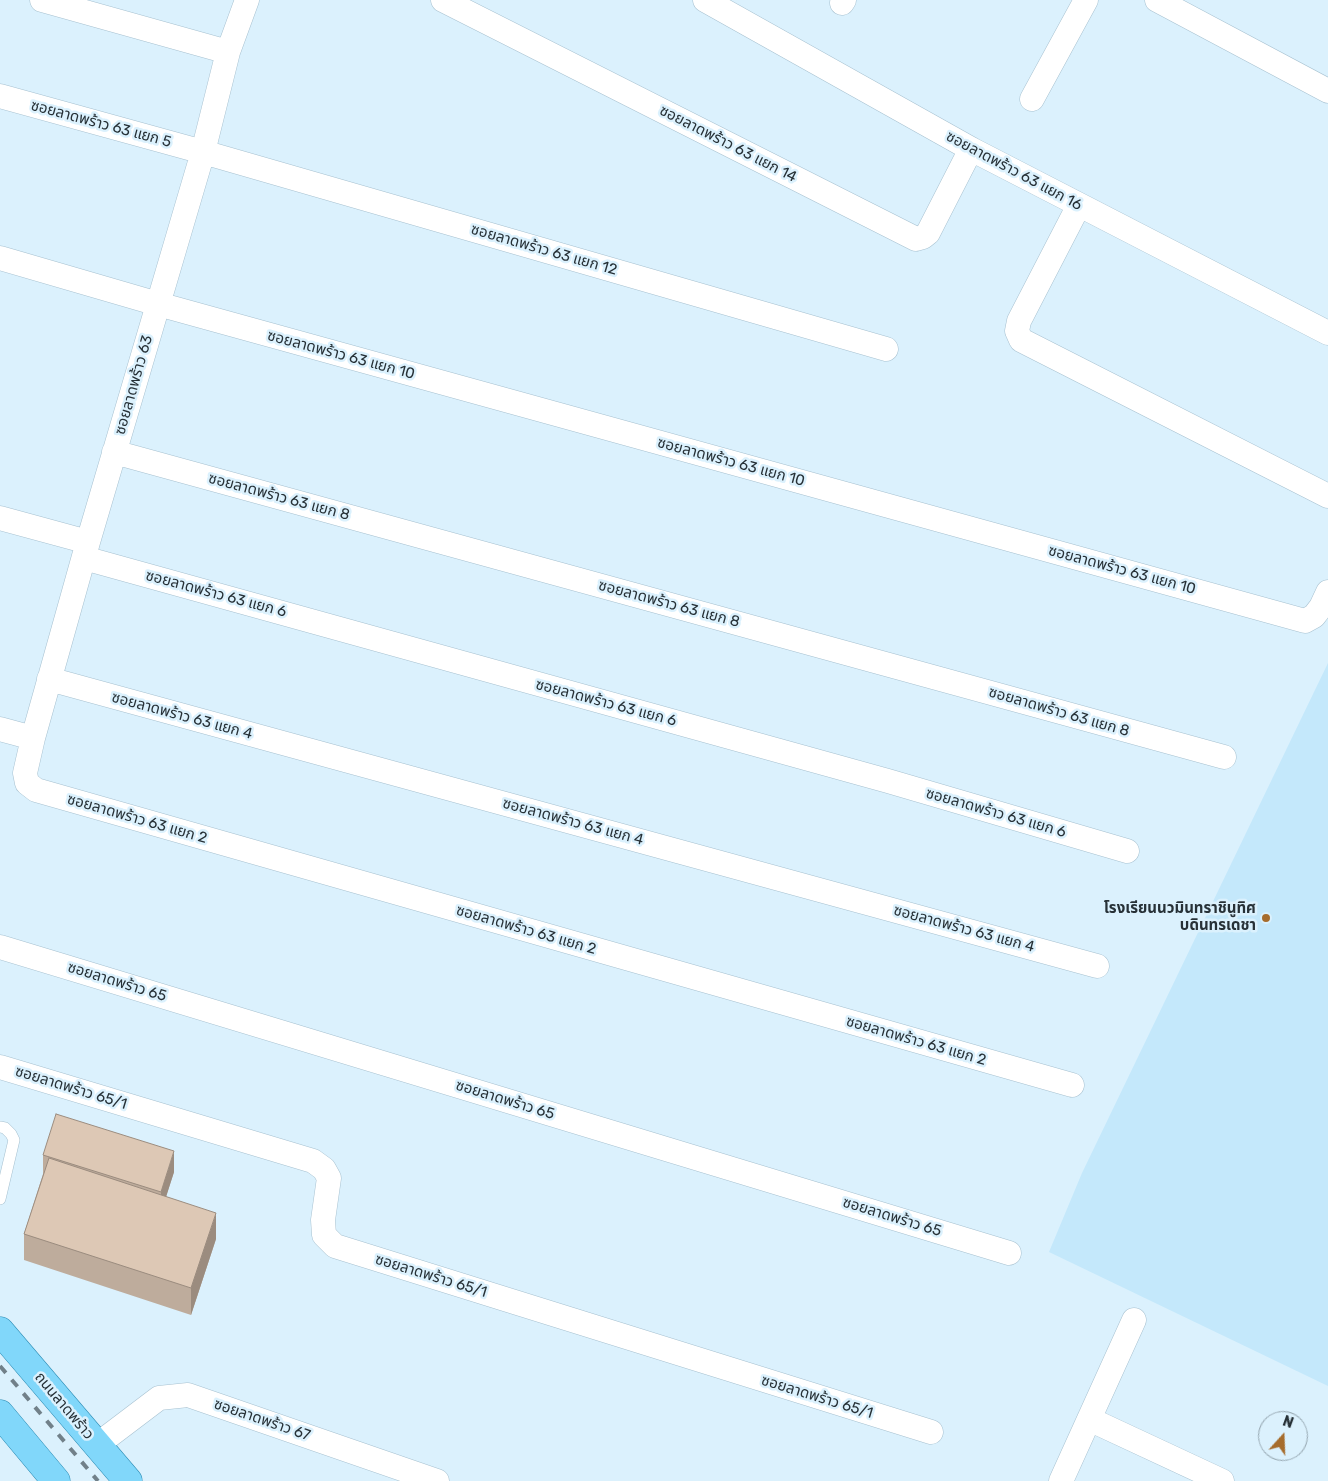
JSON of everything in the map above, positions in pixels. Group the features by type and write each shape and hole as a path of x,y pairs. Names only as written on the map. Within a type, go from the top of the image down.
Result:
{"main road":[{"name":"ถนนลาดพร้าว","path":"0,1331 128,1481"},
{"path":"0,1414 56,1481"}],"street":[{"path":"42,0 228,52"},
{"name":"ซอยลาดพร้าว 63","path":"33,738 114,452 203,152 228,52 247,0"},
{"name":"ซอยลาดพร้าว 63 แยก 14","path":"443,0 916,239 923,237 928,232 971,149"},
{"name":"ซอยลาดพร้าว 63 แยก 16","path":"705,0 971,149 1328,333"},
{"path":"1032,100 1086,0"},
{"path":"1157,0 1328,92"},
{"name":"ซอยลาดพร้าว 63 แยก 5","path":"0,96 203,152"},
{"name":"ซอยลาดพร้าว 63 แยก 12","path":"203,152 886,349"},
{"path":"1080,205 1018,321 1017,331 1021,340 1328,496"},
{"name":"ซอยลาดพร้าว 63 แยก 10","path":"0,258 158,304 1305,621 1314,616 1321,607 1328,592"},
{"name":"ซอยลาดพร้าว 63 แยก 8","path":"114,452 1224,758"},
{"name":"ซอยลาดพร้าว 63 แยก 6","path":"0,518 86,550 1127,851"},
{"name":"ซอยลาดพร้าว 63 แยก 4","path":"49,679 1097,966"},
{"path":"0,729 33,738"},
{"name":"ซอยลาดพร้าว 63 แยก 2","path":"33,738 24,773 26,782 36,790 1072,1085"},
{"name":"ซอยลาดพร้าว 65","path":"0,947 1009,1253"},
{"name":"ซอยลาดพร้าว 65/1","path":"0,1067 313,1161 324,1169 329,1178 323,1220 324,1236 335,1246 931,1432"},
{"path":"1061,1481 1134,1320"},
{"name":"ซอยลาดพร้าว 67","path":"97,1445 159,1398 188,1395 438,1481"},
{"path":"1089,1419 1222,1481"}],"lane":[{"path":"0,1127 5,1128 14,1140 0,1199"}],"shaded area":[{"name":"โรงเรียนนวมินทราชินูทิศ บดินทรเดชา","path":"1328,663 1328,1386 1049,1252 1082,1173"}],"building":[{"path":"56,1114 174,1151 161,1192 43,1155"},
{"path":"49,1158 216,1213 191,1288 24,1234"}],"railway":[{"path":"0,1366 98,1481"}],"place":[{"name":"โรงเรียนนวมินทราชินูทิศ บดินทรเดชา","path":"1266,918"}]}
